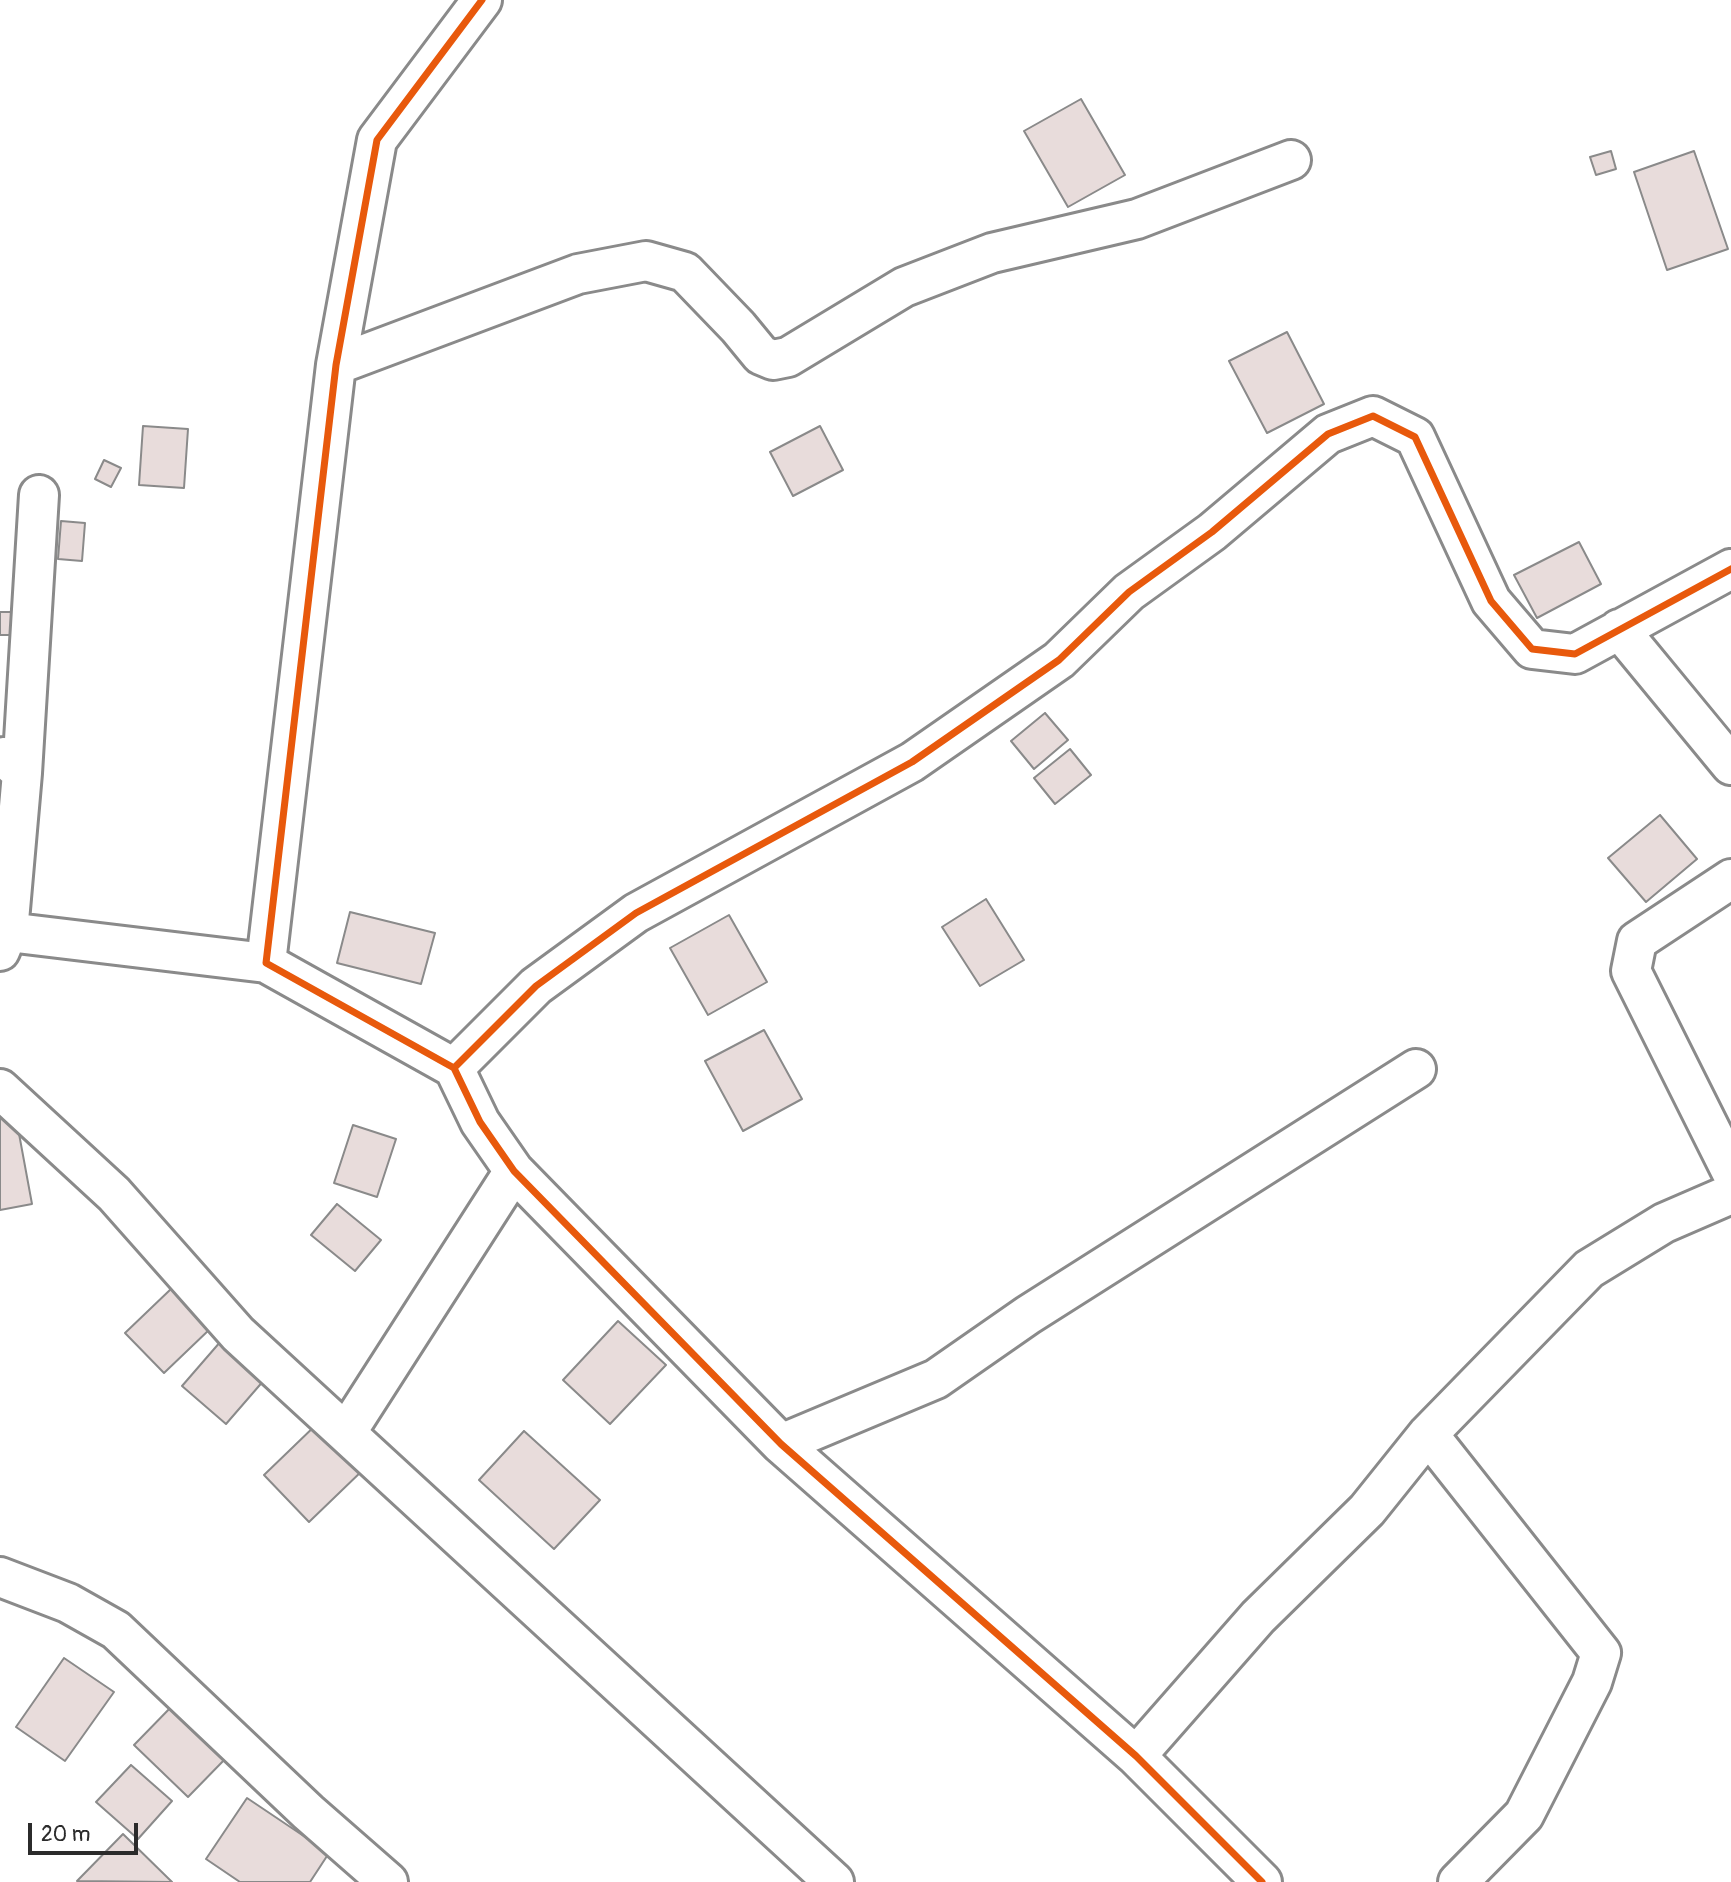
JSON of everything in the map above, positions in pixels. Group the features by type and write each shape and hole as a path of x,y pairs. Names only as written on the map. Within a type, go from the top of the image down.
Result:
{"street":[{"path":"266,963 336,365 377,141 482,0"},
{"path":"336,365 578,274 646,261 685,272 761,355 774,360 788,357 904,287 992,253 1137,219 1291,160"},
{"path":"454,1068 537,986 636,913 912,762 1059,660 1129,592 1212,532 1328,434 1373,416 1415,437 1490,601 1532,649 1575,654 1731,569"},
{"path":"39,495 11,764 4,941 266,963 454,1068 480,1122 514,1171 781,1444 1136,1756 1262,1882"},
{"path":"1619,629 1731,765"},
{"path":"1731,879 1637,941 1631,971 1731,1171"},
{"path":"781,1444 936,1379 1028,1315 1416,1069"},
{"path":"0,1089 114,1194 238,1334 834,1882"},
{"path":"346,1433 514,1171"},
{"path":"1136,1756 1258,1617 1367,1510 1428,1434 1589,1269 1664,1223 1731,1194"},
{"path":"1428,1434 1601,1653 1592,1682 1524,1815 1458,1882"},
{"path":"0,1577 68,1603 116,1630 308,1812 388,1882"}],"building":[{"path":"1081,99 1125,175 1068,207 1024,131"},
{"path":"1611,151 1616,169 1596,175 1590,157"},
{"path":"1694,151 1728,249 1667,270 1634,172"},
{"path":"1287,332 1324,404 1267,433 1229,361"},
{"path":"143,426 188,429 184,488 139,485"},
{"path":"820,426 843,470 793,496 770,452"},
{"path":"104,460 121,468 111,487 95,479"},
{"path":"61,521 85,523 82,561 58,559"},
{"path":"1579,542 1601,584 1537,618 1514,575"},
{"path":"0,612 13,612 14,635 0,635"},
{"path":"1045,713 1068,740 1034,769 1011,741"},
{"path":"1070,749 1091,775 1055,804 1034,778"},
{"path":"1660,815 1697,859 1646,902 1608,858"},
{"path":"986,899 1024,960 980,986 942,927"},
{"path":"350,912 435,933 421,984 337,963"},
{"path":"729,915 767,982 708,1015 670,948"},
{"path":"764,1030 802,1099 743,1131 705,1061"},
{"path":"15,1112 32,1204 0,1210 0,1115"},
{"path":"353,1125 396,1139 377,1197 334,1183"},
{"path":"337,1204 381,1240 355,1271 311,1235"},
{"path":"172,1288 211,1328 164,1373 125,1333"},
{"path":"618,1321 666,1365 610,1424 563,1380"},
{"path":"221,1341 265,1379 226,1424 182,1386"},
{"path":"320,1421 365,1468 309,1522 264,1475"},
{"path":"524,1431 600,1500 554,1549 479,1480"},
{"path":"64,1658 114,1692 65,1761 16,1727"},
{"path":"175,1703 228,1756 188,1797 134,1745"},
{"path":"131,1765 172,1801 138,1839 96,1802"},
{"path":"247,1798 329,1853 310,1882 240,1882 206,1859"},
{"path":"123,1834 172,1882 77,1881"}],"cycle path":[{"path":"482,0 377,140 336,365 266,963 454,1068 480,1122 514,1171 781,1444 1136,1756 1262,1882"},
{"path":"454,1068 536,986 636,913 912,762 1059,660 1129,592 1212,532 1328,434 1373,416 1415,437 1491,601 1532,649 1575,654 1731,569"}]}
